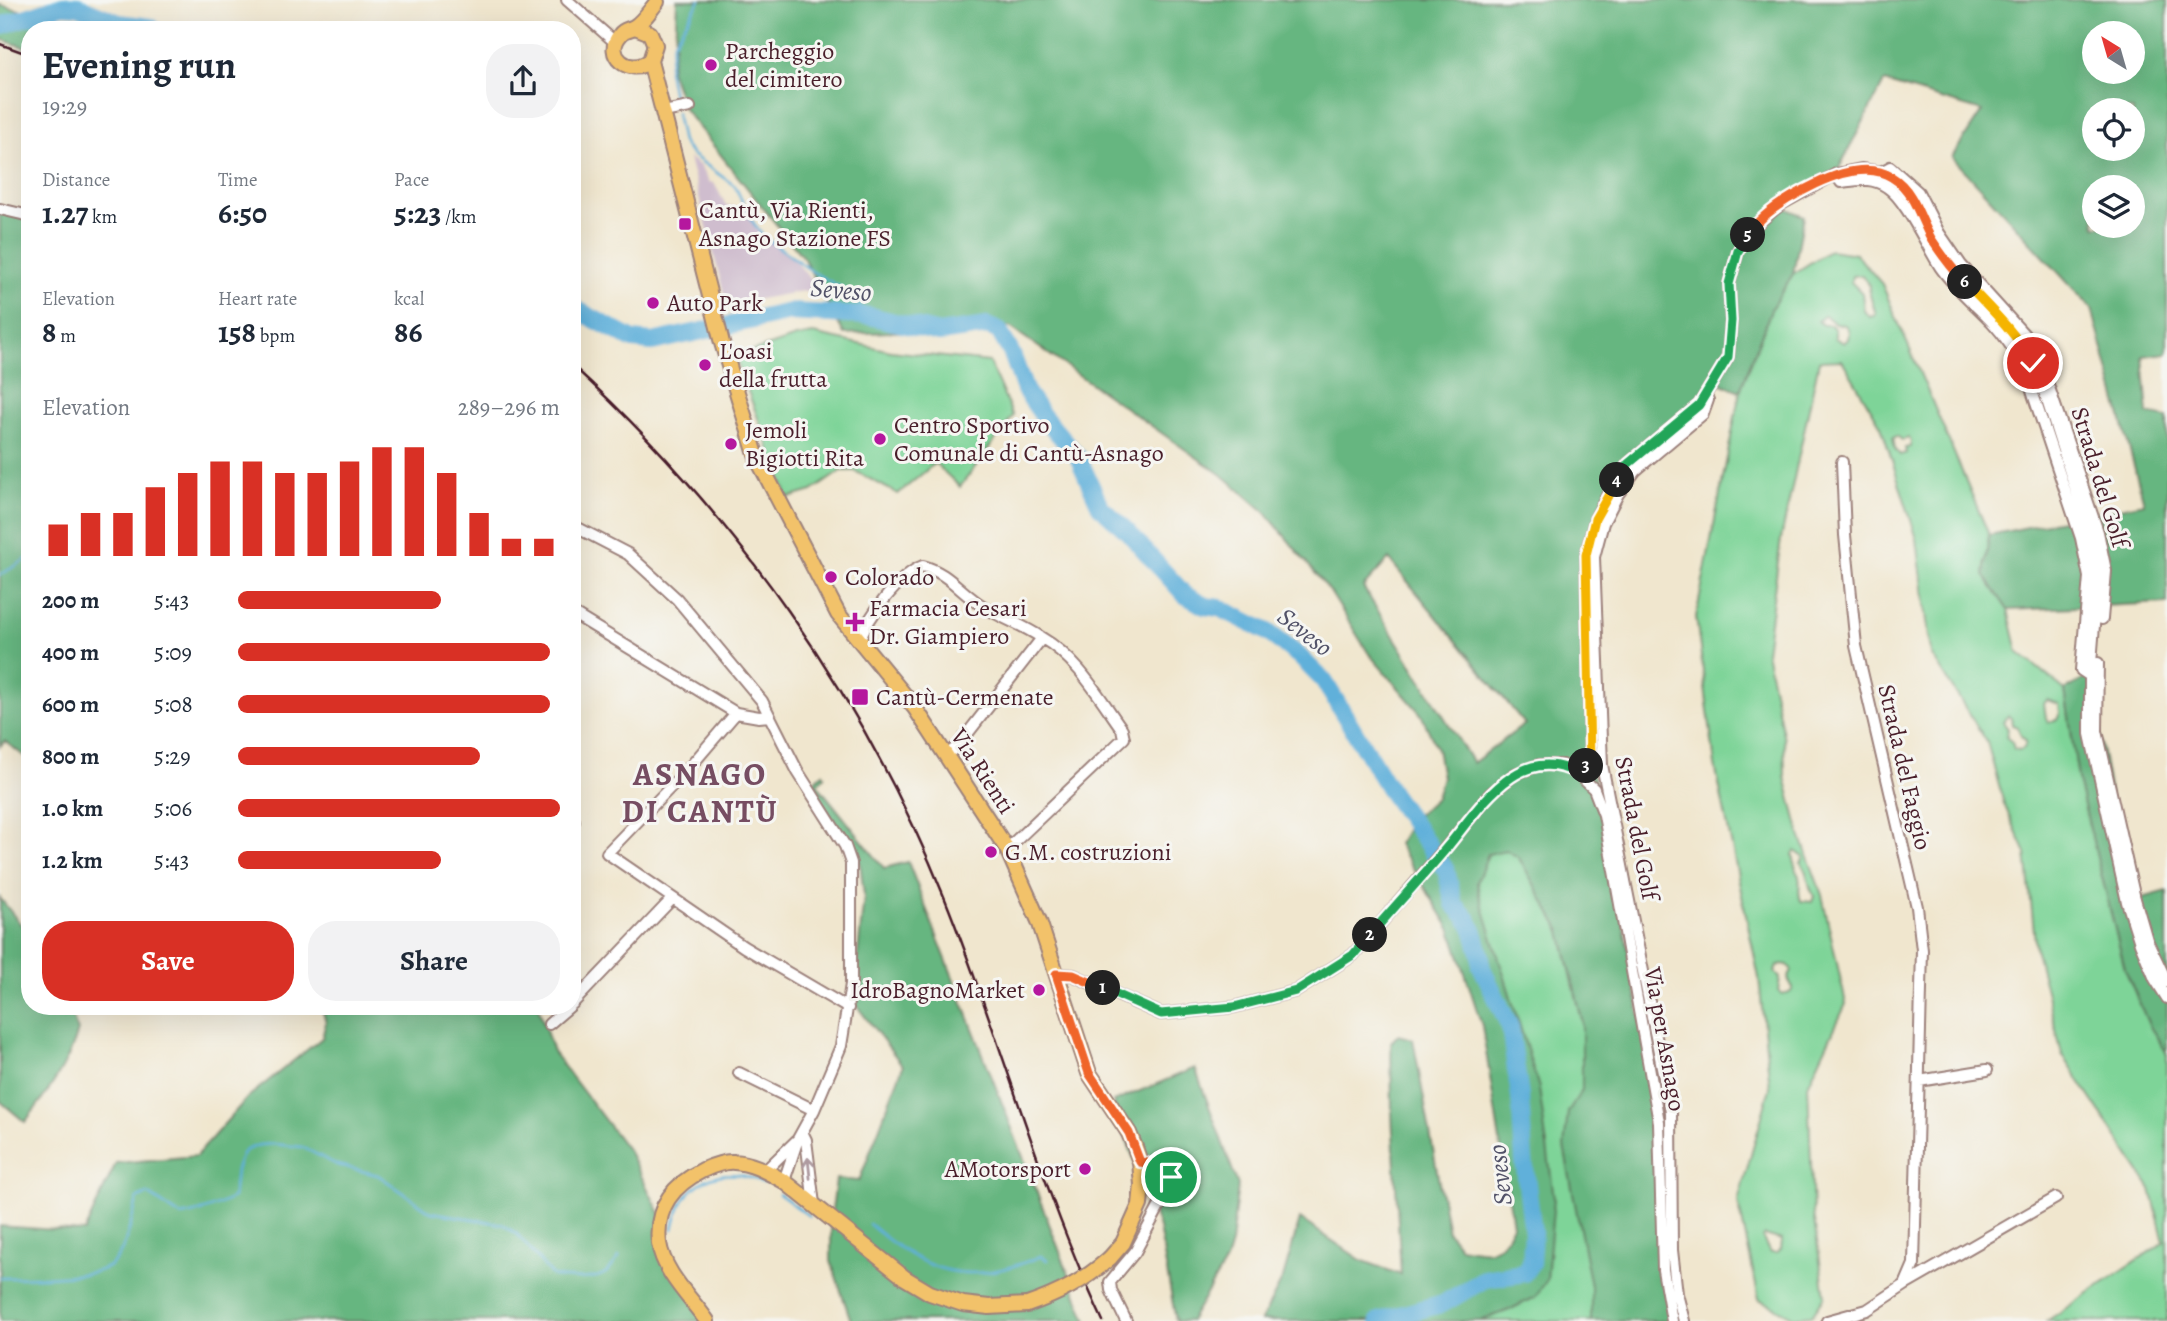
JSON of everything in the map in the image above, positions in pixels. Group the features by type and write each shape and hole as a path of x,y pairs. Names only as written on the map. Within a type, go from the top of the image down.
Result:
{"main road":[{"path":"657,1 650,33 655,45 654,55 650,61 636,68 628,67 620,61 616,53 616,43 622,32 631,28 657,1"},
{"path":"631,28 650,33"},
{"path":"650,61 658,96"},
{"path":"636,68 658,96"},
{"name":"Via Rienti","path":"658,96 676,110 716,318 758,458 838,614 915,708 1007,849 1039,921 1089,1073 1129,1133 1140,1162"},
{"path":"707,1321 669,1269 659,1242 660,1214 672,1191 687,1178 711,1166 733,1162 766,1170 785,1181 905,1278 930,1293 962,1304 989,1307 1027,1304 1054,1296 1077,1285 1110,1258 1123,1242 1140,1205 1140,1162"}],"street":[{"path":"567,0 616,43"},
{"path":"596,26 631,28"},
{"name":"Strada del Golf","path":"1881,172 1890,167 1918,192 1939,233 1961,265 2029,340 2052,391 2098,532 2106,571 2098,674 2097,732 2135,899 2147,940 2167,982"},
{"name":"Strada del Golf","path":"1578,774 1590,762 1586,555 1595,519 1611,488 1628,464 1699,405 1728,357 1731,321 1729,284 1738,251 1753,227 1780,205 1836,174 1861,169 1881,172 1899,182 1910,195 1932,239 1954,271 2003,320 2033,363 2090,535 2098,574 2090,676 2090,734 2127,902 2140,943 2167,998"},
{"name":"Strada del Golf","path":"1836,174 1841,182 1870,179 1888,188 1901,199 1943,271 1993,323 2012,346 2024,367 2081,538 2089,577 2081,670 2090,676"},
{"path":"0,209 21,214"},
{"name":"Strada del Golf","path":"1684,1321 1677,1294 1672,1250 1671,1112 1602,765 1594,557 1603,523 1618,494 1635,471 1703,414 1715,381"},
{"name":"Strada del Faggio","path":"1842,462 1845,535 1856,646 1917,907 1922,950 1914,1264 1905,1284"},
{"path":"581,530 628,554 677,599 762,701 798,772 845,846 851,863 848,1008 841,1046 814,1110 800,1135 785,1181"},
{"path":"859,641 873,615 907,574 923,566 938,570 980,604 1056,646 1083,675 1122,729 1124,738 1007,849"},
{"path":"581,622 736,713 769,716"},
{"path":"946,755 957,747 1042,638"},
{"path":"736,713 689,768 607,853 744,947 848,1008"},
{"path":"1056,974 1073,975 1161,1014 1234,1007 1296,991 1353,955 1490,794 1515,774 1539,765 1562,765 1578,774"},
{"name":"Via per Asnago","path":"1578,774 1594,789 1604,815 1657,1109 1663,1270 1672,1321"},
{"path":"581,994 671,899"},
{"path":"549,1024 559,1015"},
{"path":"1919,1081 1987,1070"},
{"path":"738,1073 814,1110"},
{"path":"766,1170 800,1135"},
{"path":"800,1135 806,1140 814,1204"},
{"path":"1126,1321 1111,1290 1110,1282 1135,1252 1159,1207 1171,1177 1166,1166 1140,1162"},
{"path":"1827,1321 1867,1310 1905,1284 2056,1198"}],"shaded area":[{"path":"689,158 699,165 709,182 714,183 726,205 744,209 760,235 796,261 818,290 727,305"}],"green space":[{"path":"677,0 2167,0 2167,353 2143,356 2148,414 2167,418 2167,603 2008,610 1984,575 1989,535 2144,503 2092,309 1952,157 1982,111 1884,82 1836,174 1781,206 1804,216 1793,274 1772,307 1740,391 1714,381 1595,519 1590,763 1604,815 1659,1122 1663,1270 1672,1321 1591,1321 1591,1286 1564,1147 1568,1112 1582,1090 1582,1020 1561,931 1519,858 1506,850 1488,854 1477,882 1539,1088 1554,1198 1547,1280 1535,1297 1480,1321 1261,1321 1283,1278 1300,1219 1361,1260 1401,1275 1392,1115 1391,1042 1398,1035 1413,1039 1448,1232 1460,1247 1492,1250 1503,1242 1513,1225 1482,1026 1451,930 1398,844 1413,819 1436,798 1442,777 1437,749 1421,714 1369,654 1329,590 1266,513 1226,478 1010,327 844,334 804,259 684,109 670,70 675,43","holes":["1389,559 1525,724 1473,763 1363,587"]},
{"path":"0,5 62,21 21,21 21,46 0,39"},
{"path":"0,209 21,214 21,754 5,741 0,746"},
{"path":"1830,250 1856,254 1882,284 1989,535 1984,575 2008,610 2018,652 2065,690 2079,785 2125,969 2149,1025 2167,1053 2167,1321 2047,1321 2164,1242 2151,1189 2062,1054 2036,951 2026,853 2004,804 1987,742 1931,654 1917,539 1881,426 1842,360 1819,361 1781,539 1766,652 1784,739 1785,777 1800,835 1822,895 1846,1004 1808,1085 1813,1214 1825,1296 1812,1315 1794,1317 1759,1299 1738,1201 1770,1088 1759,978 1715,765 1696,617 1740,391 1772,307 1793,274","holes":["1862,275 1869,285 1876,315 1870,317 1864,311 1862,293 1851,282 1852,276","1825,315 1835,324 1845,325 1849,331 1848,339 1844,343 1835,338 1835,330 1831,325 1823,325 1818,321","1893,438 1909,438 1911,442 1910,447 1905,448 1906,453 1900,455 1895,449","2047,700 2059,704 2060,713 2057,720 2049,722 2044,704","2008,716 2026,741 2024,748 2014,749 2012,742 2006,737 2008,729 2003,722","1795,851 1804,857 1801,863 1814,896 1812,902 1801,901 1793,854","1788,965 1792,971 1788,979 1793,988 1791,992 1782,994 1778,991 1780,978 1775,972 1777,966","1765,1235 1782,1240 1781,1249 1777,1253 1770,1253 1762,1237"]},
{"name":"Centro Sportivo Comunale di Cantù-Asnago","path":"813,334 891,351 989,362 1013,416 960,487 935,463 898,494 855,471 841,471 812,491 788,498 735,357"},
{"path":"2090,676 2128,902 2167,891 2167,1053 2149,1025 2125,969 2079,785 2065,690"},
{"path":"823,773 825,777 817,784 884,868 908,862 1087,1321 851,1321 831,1261 831,1218 836,1179 859,1181 903,1066 853,1001 864,896 860,862 813,787 812,783"},
{"path":"1506,849 1519,858 1561,931 1582,1021 1582,1090 1568,1112 1591,1286 1591,1321 1480,1321 1535,1297 1477,881 1488,854"},
{"path":"0,898 21,925 21,1015 72,1015 78,1031 56,1079 25,1122 0,1101"},
{"path":"324,1015 541,1015 553,1052 629,1152 661,1215 659,1242 707,1321 0,1321 0,1226 84,1232 116,1163 196,1156 248,1097 322,1038 326,1022"},
{"path":"1195,1068 1238,1185 1231,1244 1226,1261 1190,1321 1176,1321 1159,1228 1113,1102"}],"waterway":[{"path":"675,107 668,70 673,43 700,0"},
{"name":"Seveso","path":"0,26 63,5 78,6 114,21"},
{"path":"676,113 682,142 691,154 735,186 750,218 763,236 813,272 844,289 870,316"},
{"name":"Seveso","path":"581,312 633,340 652,342 790,312 870,316 939,333 987,326 999,331 1012,354 1025,390 1078,457 1100,506 1127,531 1185,595 1205,606 1220,608 1266,631 1298,655 1324,681 1392,794 1446,870 1454,904 1473,929 1481,956 1481,966 1510,1027 1520,1097 1533,1233 1531,1263 1524,1273 1485,1279 1444,1303 1379,1321"},
{"path":"0,575 21,562"},
{"path":"0,1278 76,1275 104,1269 112,1264 122,1250 138,1198 148,1194 181,1216 215,1206 233,1198 236,1170 242,1154 259,1145 273,1144 302,1147 337,1165 378,1175 431,1212 502,1224 517,1234 552,1276 593,1278 609,1270 619,1257"},
{"path":"673,1229 685,1199 694,1188 706,1180 733,1175 764,1183"},
{"path":"779,1194 809,1216"},
{"path":"869,1224 910,1255 949,1271 991,1272 1041,1256 1047,1260"}],"railway":[{"path":"0,44 21,52"},
{"path":"581,374 687,482 740,545 834,679 875,750 945,899 1059,1217 1103,1321"}],"place":[{"name":"Parcheggio del cimitero","path":"711,65"},
{"name":"Cantù, Via Rienti, Asnago Stazione FS","path":"685,224"},
{"name":"Auto Park","path":"653,303"},
{"name":"L'oasi della frutta","path":"705,365"},
{"name":"Centro Sportivo Comunale di Cantù-Asnago","path":"880,439"},
{"name":"Jemoli Bigiotti Rita","path":"731,444"},
{"name":"Colorado","path":"831,577"},
{"name":"Farmacia Cesari Dr. Giampiero","path":"855,622"},
{"name":"Cantù-Cermenate","path":"860,697"},
{"name":"G.M. costruzioni","path":"991,852"},
{"name":"IdroBagnoMarket","path":"1039,990"},
{"name":"AMotorsport","path":"1085,1169"}],"district":[{"name":"ASNAGO DI CANTÙ","path":"700,792"}],"route":[{"path":"1171,1177 1166,1166 1140,1162 1129,1133 1089,1073 1056,974 1073,975 1161,1014 1234,1007 1296,991 1353,955 1490,794 1515,774 1539,765 1562,765 1578,774 1590,762 1586,555 1595,519 1611,488 1628,464 1699,405 1728,357 1731,321 1729,284 1738,251 1753,227 1780,205 1836,174 1861,169 1881,172 1899,182 1910,195 1932,239 1954,271 2003,320 2033,363"}]}
